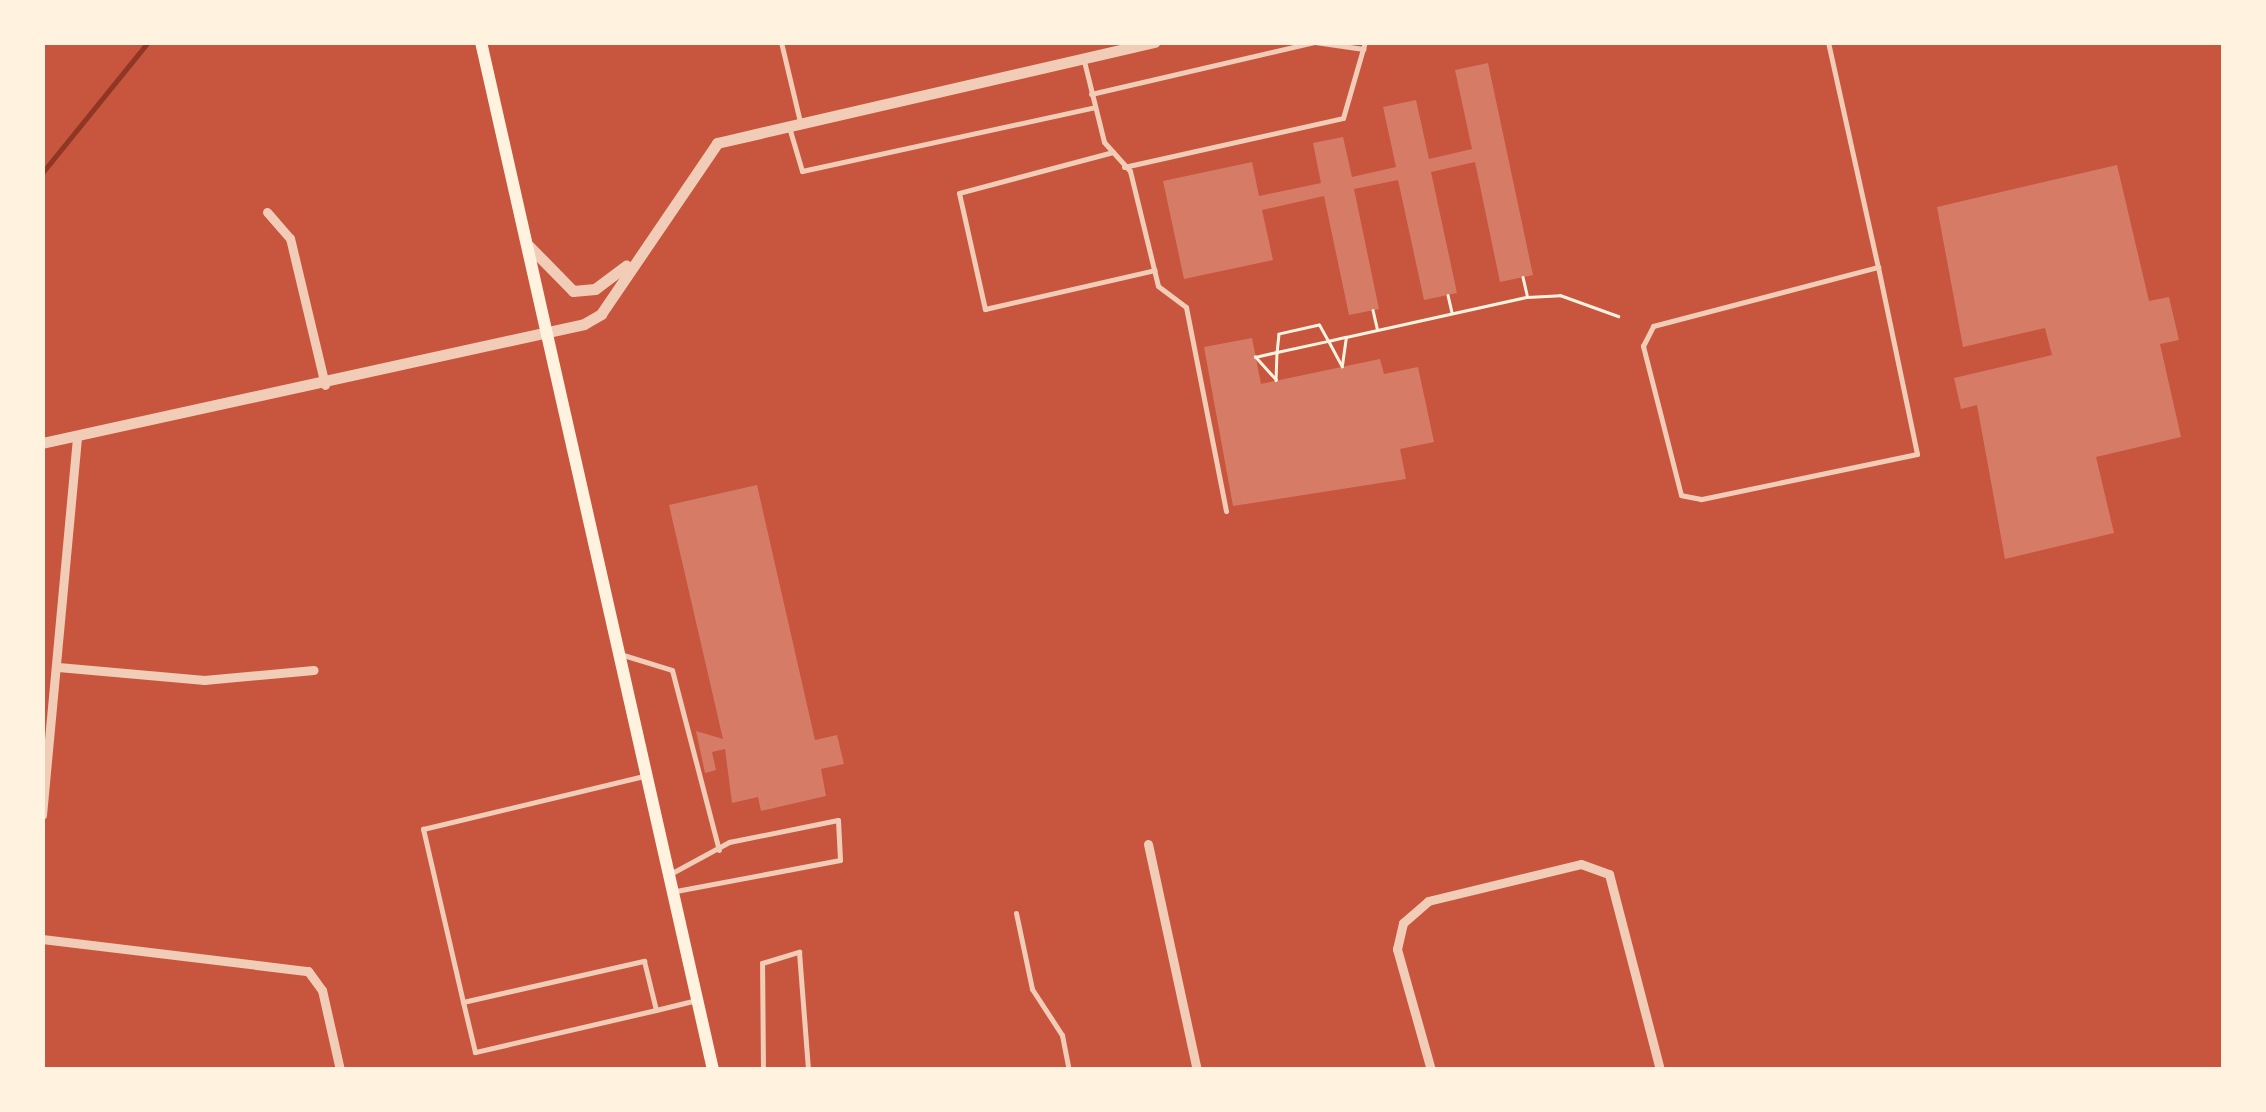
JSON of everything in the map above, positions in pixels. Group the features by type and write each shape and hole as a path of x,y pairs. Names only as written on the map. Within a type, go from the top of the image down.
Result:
{"main road":[{"path":"481,42 713,1070"}],"street":[{"path":"42,443 77,440 548,335 601,314 705,152 794,123 1154,42"},
{"path":"267,212 290,238 325,385"},
{"path":"526,242 542,268 573,291 595,289 634,260"},
{"path":"42,816 77,440"},
{"path":"58,667 204,680 314,670"},
{"path":"1148,844 1198,1070"},
{"path":"1431,1070 1396,949 1402,923 1428,901 1581,864 1609,874 1660,1070"},
{"path":"42,939 308,972 322,990 340,1070"}],"lane":[{"path":"781,42 802,171 1095,106"},
{"path":"1091,94 1315,42 1364,46 1343,118 1124,167"},
{"path":"1828,42 1878,268 1918,454 1701,499 1681,495 1642,346 1653,326 1878,268"},
{"path":"1083,58 1095,106 1113,152 1124,167 1154,270 1186,307 1226,512"},
{"path":"1113,152 960,192 984,309 1154,270"},
{"path":"620,654 670,666 718,850"},
{"path":"647,776 423,829 475,1052 697,1000"},
{"path":"669,874 718,850 832,817 846,854 673,892"},
{"path":"1016,913 1032,989 1062,1035 1069,1070"},
{"path":"763,1070 762,963 773,954 806,958 808,1070"},
{"path":"463,1002 644,961 656,1010"}],"path":[{"path":"1523,277 1527,298"},
{"path":"1448,294 1452,314"},
{"path":"1346,337 1342,366 1328,341 1319,325 1279,334 1277,352 1276,366 1276,380 1256,357 1277,352 1328,341 1377,330 1527,298 1560,295 1618,316"},
{"path":"1373,310 1377,330"}],"building":[{"path":"1488,63 1533,275 1500,282 1475,162 1431,172 1457,293 1424,300 1398,180 1354,189 1379,309 1349,315 1324,196 1262,210 1273,260 1184,279 1163,181 1252,162 1259,196 1321,183 1313,143 1343,137 1352,177 1396,167 1383,107 1416,100 1429,159 1472,149 1455,70"},
{"path":"2117,165 2149,301 2169,297 2179,340 2160,344 2181,437 2096,457 2114,533 2005,559 1977,405 1961,409 1954,378 2052,355 2045,328 1963,347 1937,207"},
{"path":"1252,338 1261,384 1380,359 1384,374 1418,367 1434,442 1400,449 1406,479 1233,506 1204,347"},
{"path":"757,485 815,740 837,735 844,764 821,769 826,796 761,811 758,797 732,803 725,749 712,752 716,770 705,773 696,731 723,739 669,505"}],"waterway":[{"path":"42,173 148,42"}]}
